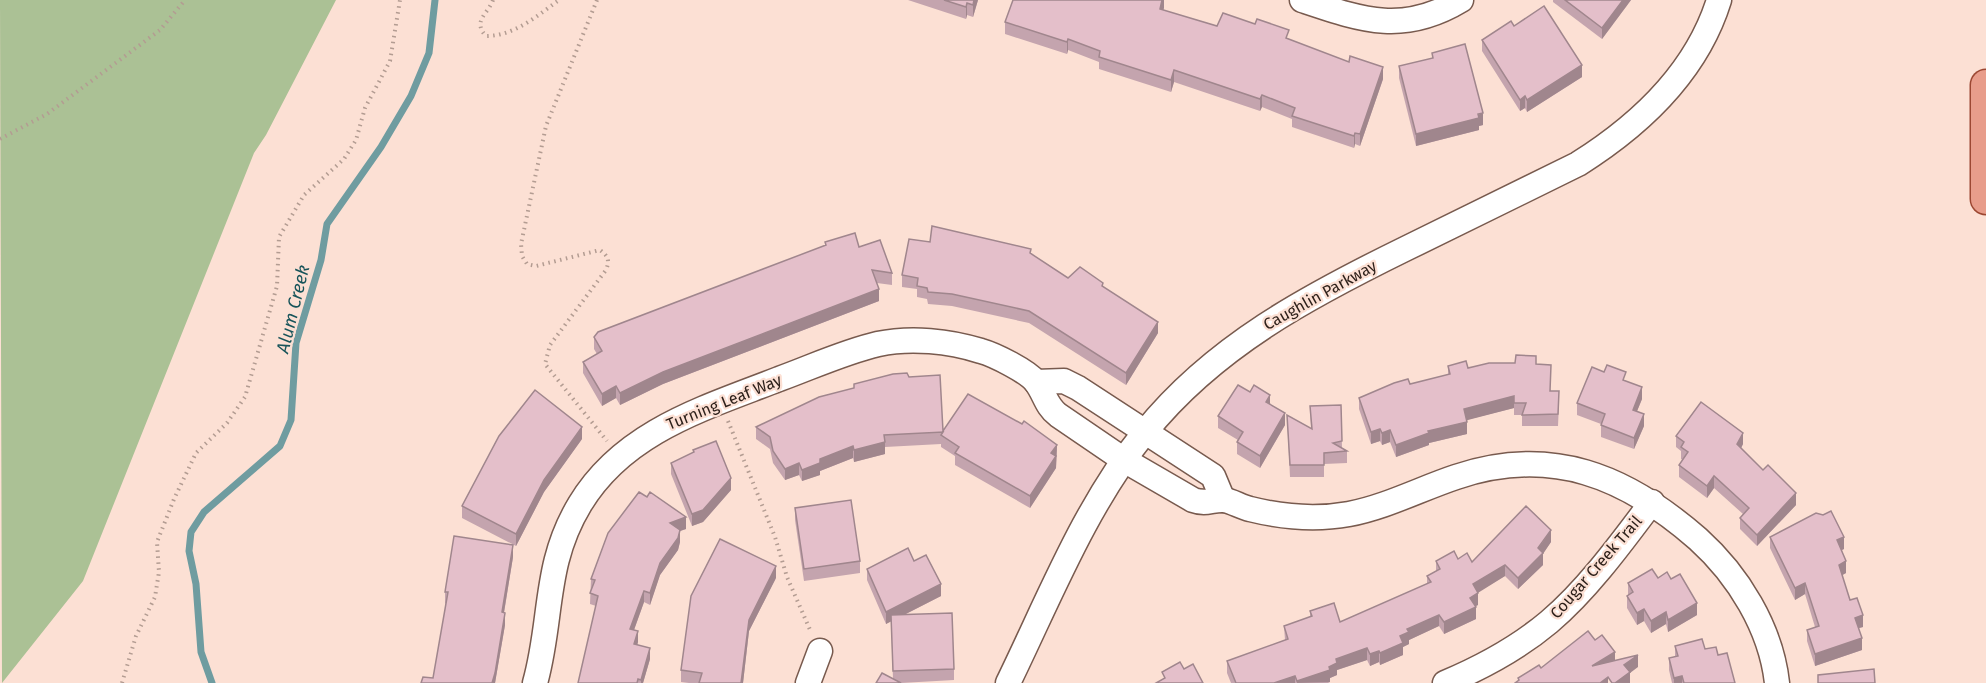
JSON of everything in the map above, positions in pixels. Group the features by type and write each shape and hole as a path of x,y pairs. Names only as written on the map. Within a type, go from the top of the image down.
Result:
{"main road":[{"path":"1986,85 1986,199"}],"street":[{"path":"1302,0 1358,18 1397,23 1428,15 1461,0"},
{"name":"Caughlin Parkway","path":"1008,683 1088,519 1125,460 1168,406 1220,357 1282,313 1340,281 1578,164 1605,147 1642,118 1667,90 1703,38 1719,0"},
{"name":"Turning Leaf Way","path":"535,683 544,640 551,579 557,551 581,502 620,457 643,438 685,416 846,354 879,344 931,341 982,351 1036,382 1064,381 1213,476 1223,500"},
{"path":"1036,382 1048,408 1125,460 1193,500 1204,504 1223,500 1267,513 1322,517 1375,508 1484,469 1538,464 1592,472 1652,502 1706,546 1733,576 1753,609 1766,639 1777,683"},
{"name":"Cougar Creek Trail","path":"1446,683 1502,656 1550,621 1569,602 1652,502"},
{"path":"808,683 820,651"}],"path":[{"path":"0,139 47,114 152,36 185,0"},
{"path":"122,683 136,636 154,597 159,572 157,542 174,499 196,453 227,423 245,397 277,286 279,237 304,195 344,159 356,140 365,108 390,61 400,0"},
{"path":"493,0 479,21 480,30 486,36 497,36 526,24 559,0"},
{"path":"597,0 546,126 521,244 522,256 527,264 537,266 600,250 607,255 609,262 606,270 550,345 546,364 620,457"},
{"path":"728,421 775,537 787,577 820,651"}],"green space":[{"path":"0,0 336,0 266,135 254,153 83,581 2,683"}],"building":[{"path":"944,0 974,0 973,5 967,3 966,7"},
{"path":"1013,0 1162,0 1160,9 1217,26 1223,13 1255,24 1257,19 1289,30 1286,38 1349,62 1350,56 1383,67 1360,134 1355,133 1354,136 1292,116 1295,108 1262,95 1260,99 1174,70 1171,80 1099,57 1100,51 1068,39 1067,42 1005,22"},
{"path":"1565,0 1623,0 1602,28"},
{"path":"1544,6 1582,65 1527,100 1525,96 1520,100 1482,40 1511,21 1514,26"},
{"path":"1465,44 1483,113 1478,114 1479,118 1416,134 1399,66 1433,58 1432,53"},
{"path":"932,226 1031,249 1030,253 1068,278 1080,267 1103,283 1102,286 1158,322 1126,373 1029,311 952,294 928,292 927,288 917,286 918,278 902,275 909,239 930,242"},
{"path":"855,233 859,247 880,240 892,273 872,270 879,289 663,372 620,393 616,386 602,394 583,362 602,351 594,337 598,332 826,245 825,242"},
{"path":"1516,355 1536,356 1536,364 1551,365 1550,391 1559,391 1558,414 1522,415 1526,403 1514,403 1514,396 1464,409 1467,422 1428,431 1429,433 1396,445 1390,430 1382,433 1380,429 1371,432 1359,398 1408,379 1410,384 1450,374 1448,366 1466,361 1468,368 1489,363 1515,363"},
{"path":"1607,365 1626,372 1623,380 1642,387 1633,410 1644,414 1634,438 1601,425 1605,414 1577,403 1592,367 1604,372"},
{"path":"907,373 909,377 940,375 943,431 968,394 1022,424 1024,421 1057,445 1051,453 1056,456 1030,496 955,453 959,447 941,435 943,432 884,435 885,442 854,450 853,446 820,459 820,463 802,470 799,463 785,469 773,451 770,437 756,427 819,397 854,388 854,384 893,374"},
{"path":"1238,385 1250,392 1254,385 1270,395 1266,402 1285,413 1260,456 1237,442 1243,432 1218,416"},
{"path":"535,390 582,427 544,480 516,534 462,506 499,436"},
{"path":"1701,402 1743,433 1737,444 1763,470 1768,465 1796,493 1757,535 1740,518 1749,508 1714,476 1707,486 1679,465 1688,452 1681,447 1684,442 1676,436"},
{"path":"1341,405 1342,441 1333,443 1347,451 1324,453 1324,465 1290,465 1287,415 1312,429 1310,406"},
{"path":"716,441 731,478 703,510 692,514 671,463 694,452 693,450"},
{"path":"639,492 647,497 650,492 686,517 670,523 680,530 678,538 660,563 650,593 644,591 630,629 638,631 634,644 650,648 641,680 638,679 637,683 578,683 598,596 590,593 595,580 591,579 608,533"},
{"path":"851,500 860,561 804,569 795,508"},
{"path":"1526,506 1551,530 1538,548 1543,553 1518,578 1505,565 1473,584 1478,593 1470,598 1476,607 1444,622 1439,615 1407,629 1409,632 1400,636 1403,643 1380,653 1379,651 1370,654 1367,648 1336,659 1337,663 1329,667 1330,670 1297,681 1295,676 1274,683 1236,683 1227,661 1288,639 1284,626 1312,616 1310,611 1334,603 1340,622 1431,582 1427,576 1440,569 1436,561 1454,551 1458,559 1467,553 1472,562"},
{"path":"1831,511 1844,537 1837,540 1846,561 1839,565 1850,600 1857,598 1863,615 1855,618 1862,638 1815,654 1807,630 1819,626 1805,583 1795,588 1770,537 1816,513 1823,515"},
{"path":"454,536 513,545 502,612 505,613 492,683 421,683 423,677 433,678 448,592 445,592"},
{"path":"720,539 776,566 749,620 741,683 699,683 702,673 681,670 691,596"},
{"path":"908,548 914,561 926,555 941,584 886,612 867,569"},
{"path":"1652,569 1658,578 1667,572 1671,579 1680,574 1697,603 1668,620 1666,612 1651,621 1644,609 1637,613 1627,596 1633,592 1628,583"},
{"path":"952,613 954,669 893,671 891,615"},
{"path":"1588,631 1595,640 1602,635 1615,652 1592,666 1638,655 1624,665 1630,672 1615,683 1612,683 1608,677 1600,683 1515,683 1519,680 1518,678 1539,665 1541,668"},
{"path":"1702,639 1705,649 1716,647 1718,655 1727,653 1735,683 1684,683 1682,676 1674,678 1669,658 1678,656 1675,646"},
{"path":"1180,662 1184,669 1193,664 1203,683 1156,683 1165,678 1162,672"},
{"path":"1874,669 1875,683 1818,683 1818,675"},
{"path":"882,673 901,683 876,683"}],"waterway":[{"name":"Alum Creek","path":"212,683 201,652 196,584 189,551 191,532 204,512 280,446 291,420 296,343 321,260 327,224 381,147 411,96 429,53 435,0"}]}
